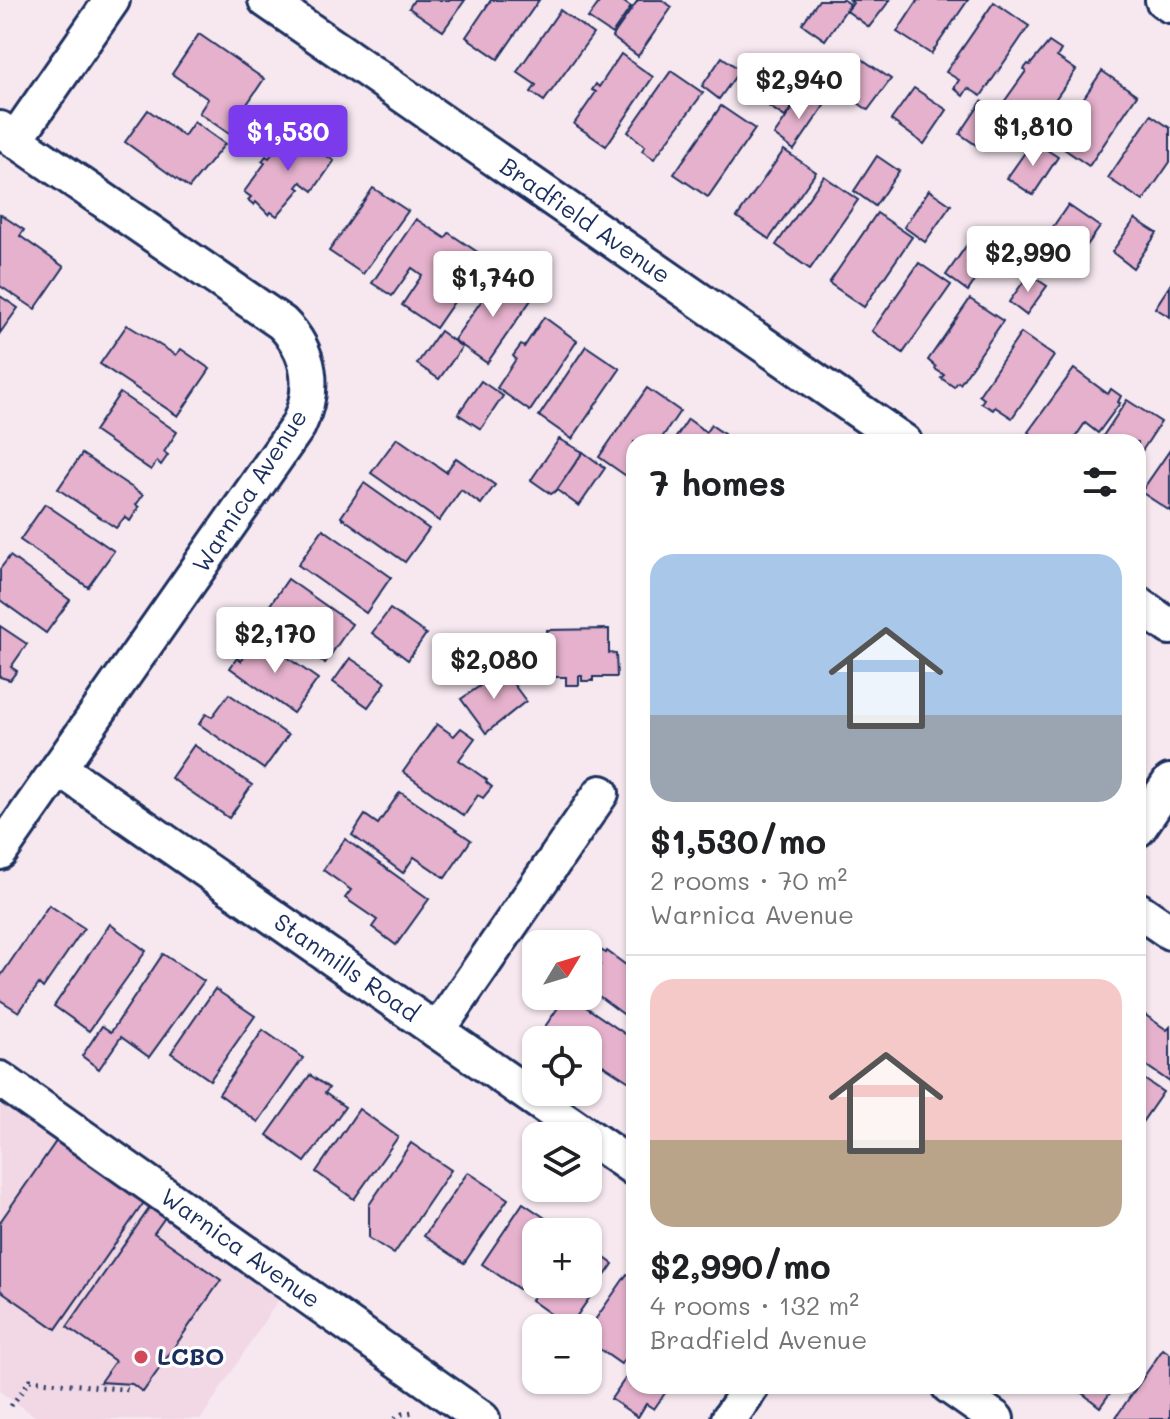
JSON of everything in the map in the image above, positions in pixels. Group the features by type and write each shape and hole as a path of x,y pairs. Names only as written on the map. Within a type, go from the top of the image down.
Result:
{"street":[{"path":"8,134 112,0"},
{"name":"Bradfield Avenue","path":"266,0 892,434"},
{"path":"1163,0 1170,5"},
{"name":"Warnica Avenue","path":"0,852 291,437 305,413 310,386 300,345 282,323 8,134"},
{"path":"1146,610 1170,627"},
{"name":"Stanmills Road","path":"59,768 626,1162"},
{"path":"1146,817 1170,782"},
{"path":"437,1031 601,793"},
{"path":"1146,916 1170,932"},
{"name":"Warnica Avenue","path":"0,1079 482,1419"},
{"path":"729,1419 746,1394"},
{"path":"960,1394 996,1419"}],"path":[{"path":"11,1406 30,1380 130,1390"},
{"path":"395,1419 413,1411 424,1419"}],"shaded area":[{"path":"0,1061 297,1271 201,1419 39,1419 0,1392"}],"building":[{"path":"414,0 465,0 443,31 409,8"},
{"path":"491,0 539,0 498,59 466,37"},
{"path":"601,0 621,0 631,7 612,34 588,18"},
{"path":"638,0 662,0 672,7 638,56 612,37"},
{"path":"819,0 844,0 850,4 825,40 802,24"},
{"path":"850,0 890,0 869,27 847,11 853,3"},
{"path":"918,0 968,0 931,54 897,32"},
{"path":"994,2 1029,26 981,96 968,88 963,96 954,88 959,80 946,72"},
{"path":"560,10 593,34 544,101 531,92 536,85 517,72"},
{"path":"199,34 264,79 241,113 244,115 231,135 199,113 208,99 172,74"},
{"path":"1049,42 1061,50 1057,57 1076,70 1032,132 999,109 1026,71 1024,69"},
{"path":"621,54 653,77 606,146 574,124 596,92 592,90 596,84 599,87"},
{"path":"722,57 740,70 719,99 702,86"},
{"path":"859,57 891,79 868,110 836,88"},
{"path":"782,59 811,78 785,117 755,97"},
{"path":"671,71 703,93 654,159 642,151 645,146 628,132"},
{"path":"1102,71 1137,95 1089,166 1054,142"},
{"path":"914,88 947,110 924,144 891,120"},
{"path":"804,92 824,106 794,150 774,135"},
{"path":"982,101 1002,115 979,147 960,134"},
{"path":"721,106 755,129 708,197 674,174"},
{"path":"148,110 184,136 194,122 225,144 189,188 125,142"},
{"path":"1151,115 1170,128 1170,162 1143,201 1108,178"},
{"path":"294,125 306,134 303,139 334,161 313,191 301,182 297,187 300,189 277,216 271,212 269,215 256,202 254,205 248,200 251,197 244,192 265,163 262,161 266,156 269,158"},
{"path":"1033,141 1058,157 1033,195 1007,178"},
{"path":"784,150 816,172 769,239 737,217"},
{"path":"877,156 899,171 875,206 854,191"},
{"path":"824,176 858,200 810,269 776,245"},
{"path":"373,188 408,211 363,274 329,251"},
{"path":"929,190 951,205 925,242 904,227"},
{"path":"1068,205 1100,227 1075,262 1044,240"},
{"path":"877,213 912,237 864,307 829,283"},
{"path":"0,214 24,230 20,236 64,267 35,309 0,286"},
{"path":"416,219 445,238 449,233 485,257 436,328 402,305 422,275 412,268 392,296 372,283"},
{"path":"1135,219 1157,233 1133,268 1112,252"},
{"path":"971,239 993,254 968,291 946,275"},
{"path":"919,263 951,285 903,353 872,331"},
{"path":"505,272 512,277 508,284 531,300 487,363 454,340 498,277"},
{"path":"1029,274 1047,286 1026,315 1009,302"},
{"path":"1170,285 1170,317 1155,308"},
{"path":"0,296 18,308 0,333"},
{"path":"970,299 1003,321 960,384 958,382 954,387 941,378 944,375 928,360"},
{"path":"544,317 577,341 530,411 497,388 516,359 513,356 521,345 524,347"},
{"path":"127,325 176,355 181,349 210,369 178,416 100,364"},
{"path":"440,331 462,347 439,379 417,364"},
{"path":"1021,333 1054,356 1012,418 995,407 993,410 981,403 984,399 979,395"},
{"path":"586,346 620,369 572,439 539,416"},
{"path":"1074,369 1108,394 1111,389 1121,396 1120,403 1098,433 1085,423 1077,434 1028,432"},
{"path":"481,381 503,396 481,429 458,414"},
{"path":"647,388 680,411 664,434 626,434 626,476 599,457"},
{"path":"120,393 177,432 164,452 168,455 161,465 157,461 151,470 94,431"},
{"path":"1127,400 1161,422 1146,445 1146,434 1104,434"},
{"path":"688,419 706,432 711,425 724,434 678,434"},
{"path":"397,438 446,472 456,458 495,485 481,504 461,490 439,521 371,473"},
{"path":"559,439 583,452 551,494 531,480"},
{"path":"1170,450 1170,511 1146,495 1146,485"},
{"path":"583,452 605,468 579,506 557,490"},
{"path":"82,454 143,495 130,521 125,517 116,528 58,489"},
{"path":"364,483 429,529 405,562 341,517"},
{"path":"45,504 114,551 88,587 20,540"},
{"path":"323,529 391,577 366,613 298,565"},
{"path":"10,556 70,600 46,633 0,600 0,569"},
{"path":"288,579 352,624 325,663 261,618"},
{"path":"390,609 426,634 408,660 372,633"},
{"path":"0,626 27,644 11,667 17,671 10,680 0,677"},
{"path":"609,629 609,653 616,654 617,677 593,677 593,681 582,681 582,676 579,676 579,685 566,685 566,677 548,677 547,630"},
{"path":"258,637 318,679 293,713 230,668 237,658 241,661"},
{"path":"350,658 386,682 368,707 333,682"},
{"path":"503,670 526,701 486,733 461,699"},
{"path":"229,694 288,735 264,769 199,724 206,714 212,717"},
{"path":"437,724 454,736 461,728 475,738 459,760 492,787 483,798 478,795 464,816 403,772"},
{"path":"194,745 252,785 229,818 171,778"},
{"path":"400,792 471,840 445,878 414,857 403,873 352,835 365,815 378,824"},
{"path":"345,839 429,899 396,945 372,927 377,920 345,898 351,890 323,870"},
{"path":"49,905 84,928 43,988 39,984 19,1012 0,1000 0,977"},
{"path":"110,924 146,951 89,1031 54,1006"},
{"path":"602,951 626,965 626,1016 602,998"},
{"path":"163,954 204,981 149,1057 121,1037 99,1069 82,1056 102,1026 111,1032"},
{"path":"215,989 255,1016 210,1080 171,1053"},
{"path":"556,1010 590,1010 626,1034 626,1080 603,1065 602,1026 545,1026"},
{"path":"1146,1015 1167,1030 1170,1027 1170,1082 1146,1066"},
{"path":"263,1030 303,1058 258,1122 219,1094"},
{"path":"310,1075 329,1088 325,1093 345,1107 305,1162 267,1135"},
{"path":"1146,1080 1163,1092 1146,1116"},
{"path":"359,1109 398,1137 354,1199 316,1172"},
{"path":"57,1140 145,1201 56,1329 0,1290 0,1222"},
{"path":"411,1143 451,1170 394,1254 369,1238 369,1205"},
{"path":"468,1172 508,1199 464,1263 424,1236"},
{"path":"523,1203 545,1218 522,1218 522,1285 519,1289 482,1264"},
{"path":"151,1206 166,1216 154,1233 221,1280 143,1392 132,1384 100,1382 115,1361 67,1327"},
{"path":"602,1256 613,1264 602,1280"},
{"path":"626,1275 626,1357 621,1364 602,1351 602,1314 599,1314"},
{"path":"589,1298 578,1314 551,1314 531,1300"},
{"path":"1163,1349 1170,1354 1170,1419 1116,1417 1132,1394 1146,1394 1146,1374"},
{"path":"626,1377 626,1394 664,1394 654,1409 646,1404 638,1417 611,1399"},
{"path":"1083,1394 1109,1394 1100,1407"}],"place":[{"name":"LCBO","path":"141,1357"}]}
